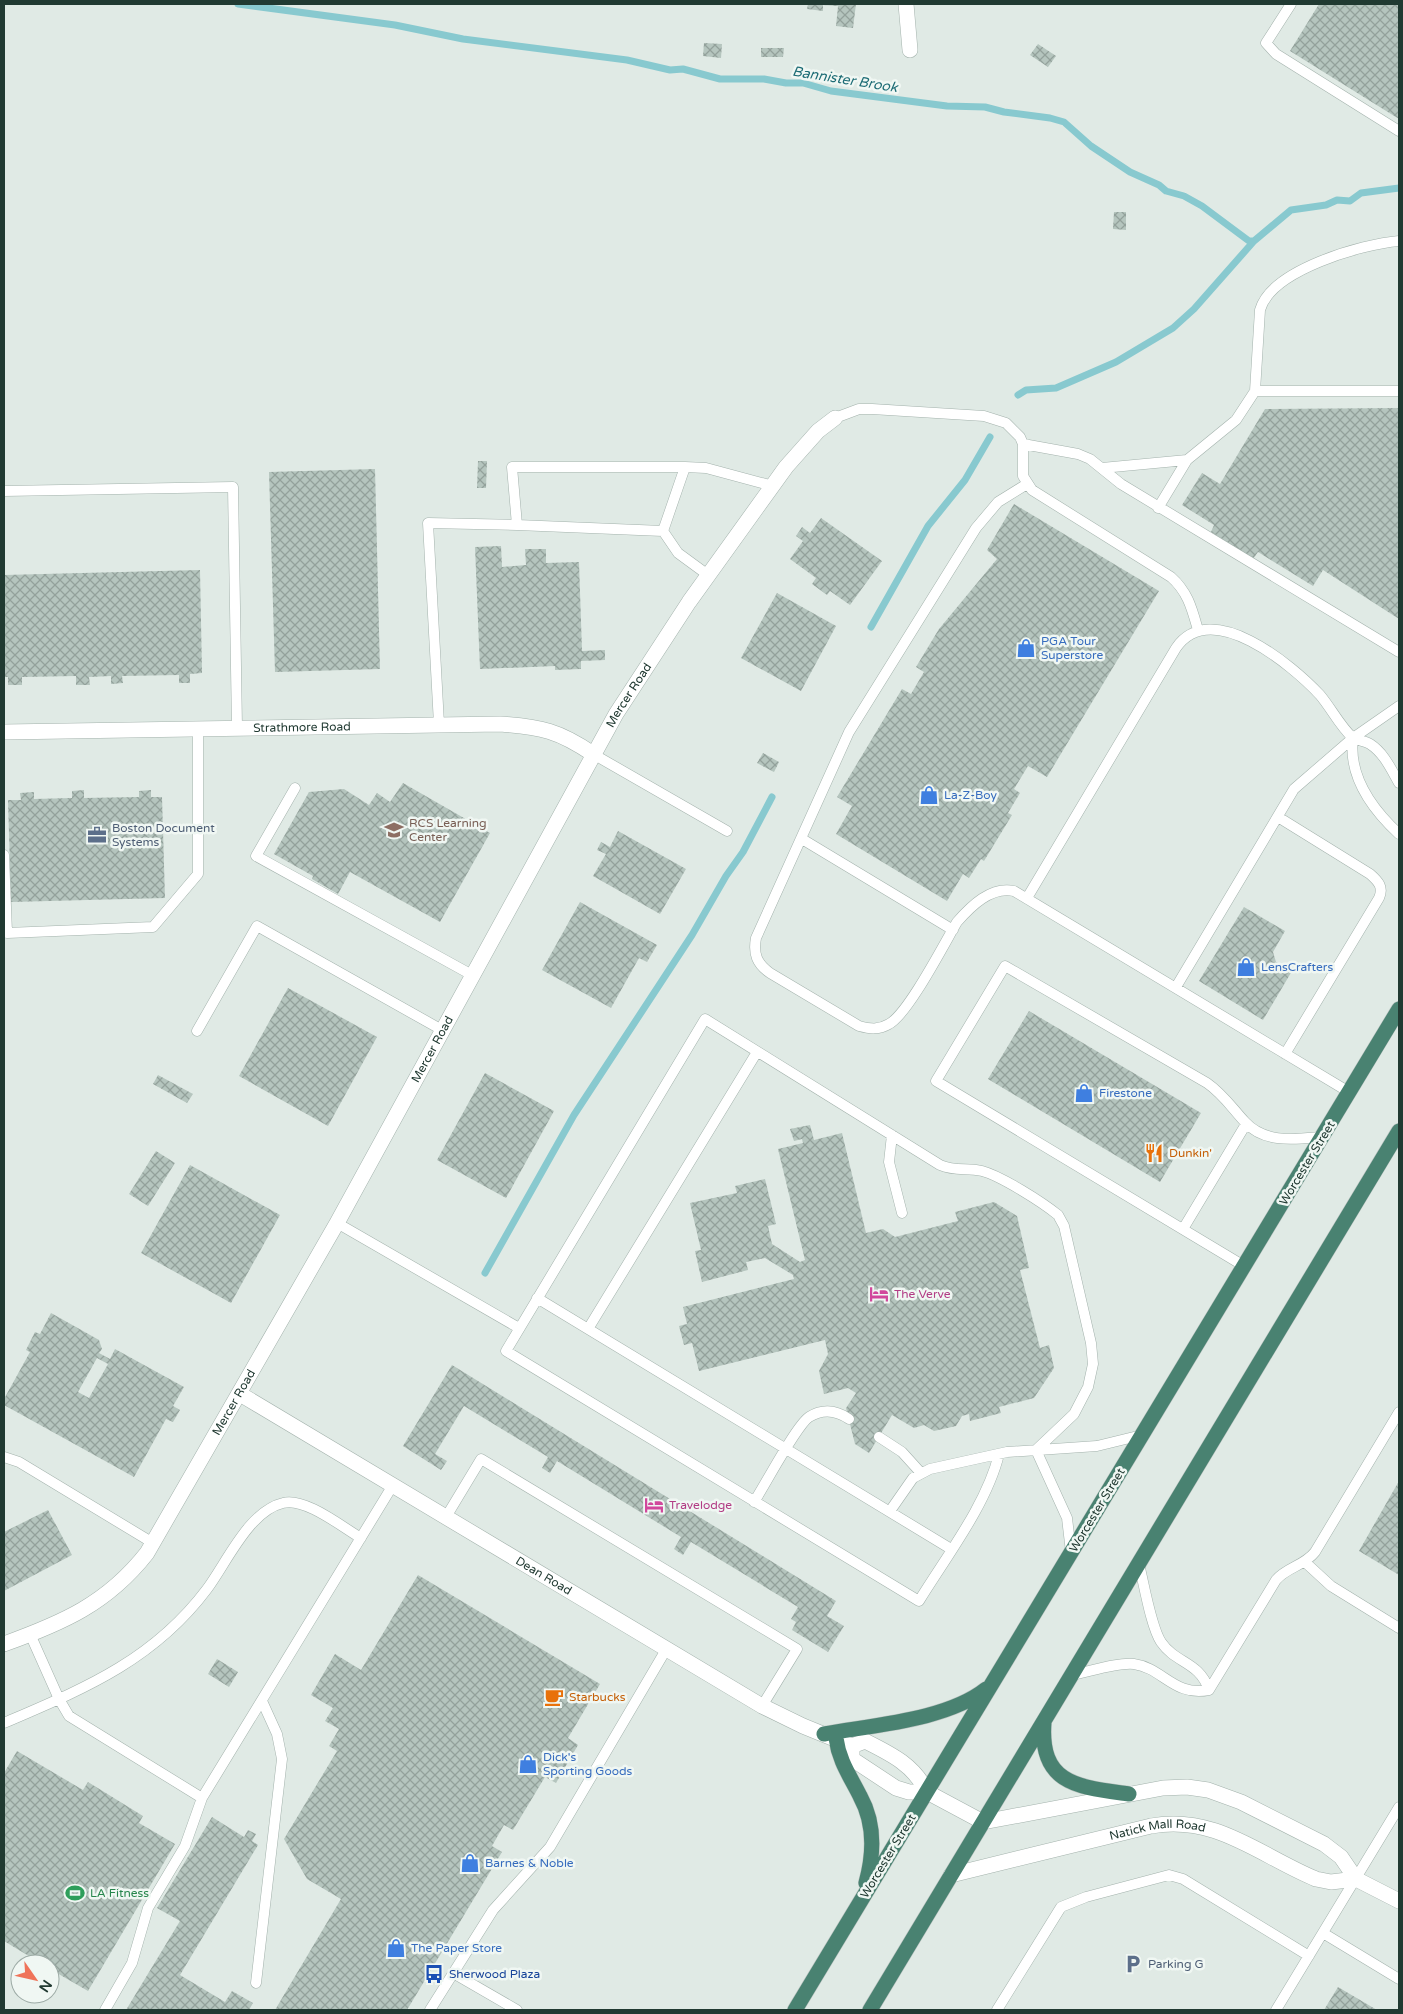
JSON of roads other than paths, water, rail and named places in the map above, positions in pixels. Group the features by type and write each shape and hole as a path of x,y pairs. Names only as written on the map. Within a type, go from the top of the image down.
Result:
{"highway":[{"name":"Worcester Street","path":"795,2010 1399,1009"},
{"path":"870,2010 1399,1131"},
{"path":"860,1903 871,1862 870,1827 864,1804 830,1736 946,1710 975,1697 993,1683"},
{"path":"1044,1722 1043,1740 1046,1755 1052,1768 1060,1776 1078,1785 1129,1794"}],"street":[{"path":"906,4 910,50"},
{"name":"Mercer Road","path":"4,1644 75,1615 105,1596 131,1572 154,1543 337,1223 593,754 661,644 708,575 802,448 835,418"},
{"name":"Strathmore Road","path":"4,732 500,724 551,730 572,740 593,754"},
{"name":"Dean Road","path":"240,1394 762,1706 803,1726 852,1746 865,1741 909,1766 919,1777 927,1792"},
{"name":"Dean Road","path":"852,1746 852,1759 896,1788 914,1793 927,1792 983,1822"},
{"path":"983,1822 1129,1794 1175,1787 1197,1788 1219,1793 1324,1844 1341,1857 1356,1878 1399,1901"},
{"name":"Natick Mall Road","path":"951,1875 1152,1826 1174,1823 1196,1824 1215,1829 1316,1879 1331,1882 1356,1878"}],"lane":[{"path":"1291,4 1266,43 1276,54 1399,131"},
{"path":"1158,508 1187,460 1236,420 1255,391 1260,310 1263,302 1270,294 1284,282 1324,260 1360,247 1399,241"},
{"path":"1255,391 1399,391"},
{"path":"835,418 859,409 872,409 984,416 1006,423 1020,437 1023,444 1023,476 1032,490 1171,577 1183,587 1198,630"},
{"path":"1023,444 1078,454 1102,468 1121,484 1158,508 1399,652"},
{"path":"1102,468 1187,460"},
{"path":"517,525 512,467 706,468 773,486"},
{"path":"663,531 685,467"},
{"path":"1027,484 998,502 976,528 849,732 756,938 754,948 756,958 762,967 770,973 860,1026 870,1029 881,1028 899,1017 968,909 992,894 1009,890 1027,898 1349,1092"},
{"path":"4,491 234,487 237,727"},
{"path":"439,724 428,524 517,525 663,531"},
{"path":"663,531 678,553 708,575"},
{"path":"1027,898 1176,648 1190,633 1198,630 1222,631 1235,635 1277,657 1320,696 1353,738 1353,760 1360,783 1370,803 1399,834"},
{"path":"1176,987 1294,789 1353,738 1399,706"},
{"path":"4,855 7,933 153,927 198,874 198,728"},
{"path":"1353,738 1360,739 1376,748 1399,783"},
{"path":"593,754 727,831"},
{"path":"295,788 256,856 472,975"},
{"path":"1278,817 1370,874 1379,882 1381,890 1379,898 1285,1054"},
{"path":"802,839 953,930"},
{"path":"197,1031 257,926 442,1030"},
{"path":"1244,1266 936,1081 1005,966 1207,1083 1222,1094 1246,1124 1277,1139 1322,1137"},
{"path":"999,1454 987,1488 919,1601 506,1350 705,1020 946,1168 959,1171 978,1170 991,1174 1053,1212 1062,1220 1091,1343 1093,1364 1088,1387 1074,1414 1036,1450"},
{"path":"588,1329 757,1052"},
{"path":"1183,1229 1246,1124"},
{"path":"892,1135 889,1162 902,1213"},
{"path":"337,1223 519,1328"},
{"path":"537,1298 951,1548"},
{"path":"754,1502 802,1424 814,1415 835,1412 849,1419"},
{"path":"1209,1690 1276,1580 1282,1574 1306,1563 1315,1552 1399,1412"},
{"path":"890,1512 910,1482 921,1473 999,1454 1097,1446 1142,1435"},
{"path":"879,1437 902,1452 921,1473"},
{"path":"1036,1450 1067,1518 1071,1554"},
{"path":"4,1457 19,1462 154,1543"},
{"path":"446,1517 481,1459 797,1649 762,1706"},
{"path":"105,2010 132,1963 148,1908 185,1846 202,1798 393,1485"},
{"path":"4,1723 118,1670 170,1628 204,1593 253,1523 272,1507 286,1502 300,1503 361,1538"},
{"path":"1306,1563 1331,1586 1399,1628"},
{"path":"1139,1564 1159,1637 1166,1648 1199,1670 1209,1690"},
{"path":"30,1634 59,1699 74,1720 202,1798"},
{"path":"430,2010 500,1900 550,1847 667,1648"},
{"path":"1072,1675 1134,1664 1180,1688 1194,1692 1209,1690"},
{"path":"256,1983 282,1759 277,1734 262,1701"},
{"path":"1276,2010 1399,1807"},
{"path":"997,2010 1060,1907 1086,1897 1169,1875 1183,1879 1309,1956"},
{"path":"1323,1933 1399,1979"},
{"path":"453,1973 517,2010"}],"waterway":[{"name":"Bannister Brook","path":"238,4 395,25 463,39 627,60 670,70 683,69 720,79 764,79 786,83 803,83 831,91 947,106 985,107 1004,112 1050,118 1064,122 1091,146 1130,172 1159,185 1166,191 1184,196 1202,206 1249,241 1254,241 1291,210 1326,205 1337,200 1350,201 1361,193 1399,188"},
{"path":"1018,395 1026,390 1056,388 1116,362 1173,328 1194,309 1254,241"},
{"path":"871,627 928,526 965,480 990,437"},
{"path":"485,1273 574,1115 692,935 726,876 743,852 772,797"}],"place":[{"name":"PGA Tour Superstore","path":"1026,648"},
{"name":"La-Z-Boy","path":"929,795"},
{"name":"RCS Learning Center","path":"394,830"},
{"name":"Boston Document Systems","path":"97,835"},
{"name":"LensCrafters","path":"1246,967"},
{"name":"Firestone","path":"1084,1093"},
{"name":"Dunkin'","path":"1154,1153"},
{"name":"The Verve","path":"879,1294"},
{"name":"Travelodge","path":"654,1505"},
{"name":"Starbucks","path":"554,1697"},
{"name":"Dick's Sporting Goods","path":"528,1764"},
{"name":"Barnes & Noble","path":"470,1863"},
{"name":"LA Fitness","path":"75,1893"},
{"name":"The Paper Store","path":"396,1948"},
{"name":"Parking G","path":"1133,1964"},
{"name":"Sherwood Plaza","path":"434,1974"}]}
